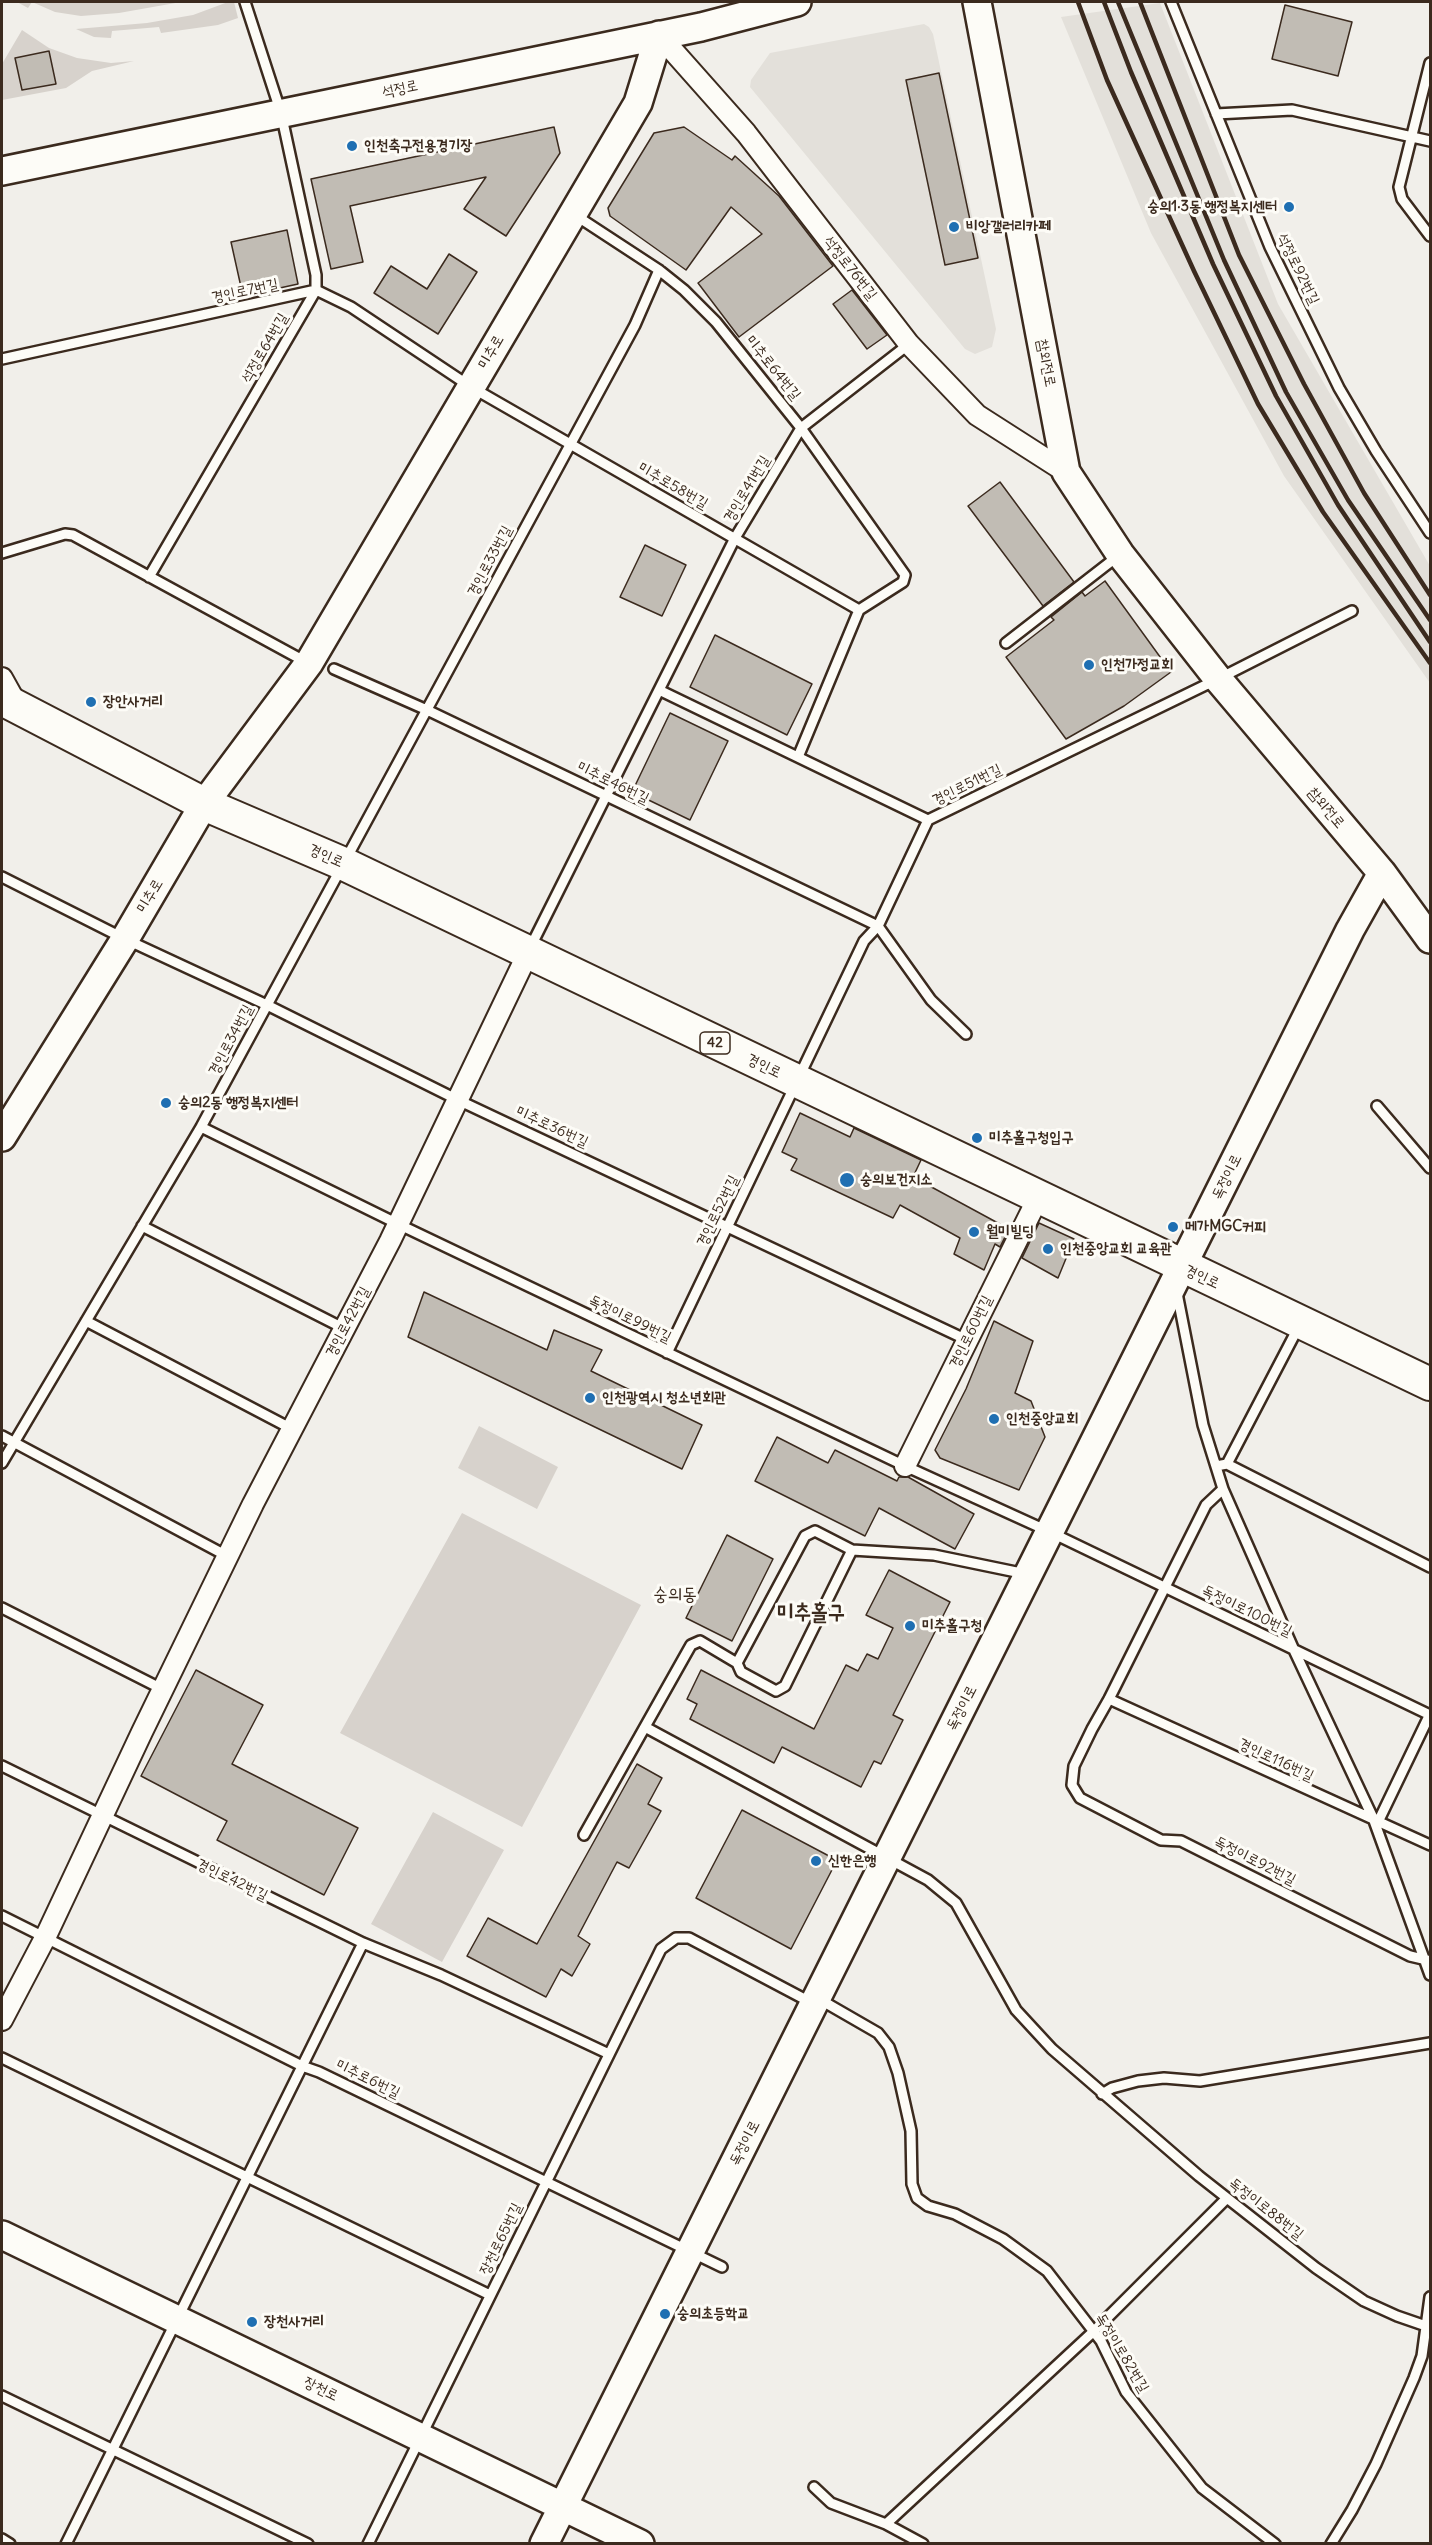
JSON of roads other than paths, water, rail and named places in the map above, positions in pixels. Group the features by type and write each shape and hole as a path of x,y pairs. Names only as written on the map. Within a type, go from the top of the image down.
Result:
{"main road":[{"name":"석정로","path":"2,171 701,27 797,2"},
{"name":"참외전로","path":"976,2 1066,472 1120,554 1218,679 1382,873 1431,939"},
{"name":"미추로","path":"2,1137 125,939 204,804 321,666 471,387 638,103 659,35"},
{"name":"경인로","path":"10,703 204,804 344,864 528,952 1038,1198 1180,1272 1301,1323 1431,1384"},
{"name":"독정이로","path":"544,2544 1350,930 1382,873"},
{"name":"장천로","path":"2,2235 640,2544"}],"street":[{"name":"석정로76번길","path":"659,35 746,133 909,344 977,415 1066,472"},
{"path":"2,678 10,703"},
{"name":"경인로42번길","path":"2,2020 45,1938 227,1556 398,1224 528,952"},
{"name":"경인로60번길","path":"905,1466 1038,1198"}],"lane":[{"path":"244,2 281,113 316,274 316,291 351,307 471,387"},
{"name":"석정로92번길","path":"1171,2 1270,247 1339,388 1376,451 1431,533"},
{"path":"1431,63 1399,192 1431,236"},
{"path":"1216,114 1292,110 1431,141"},
{"name":"미추로64번길","path":"573,213 659,270 684,290 716,322 801,428 905,575 903,582 859,610"},
{"name":"경인로33번길","path":"344,864 635,325 659,270"},
{"name":"경인로7번길","path":"2,359 316,291"},
{"name":"석정로64번길","path":"149,577 316,291"},
{"name":"경인로41번길","path":"528,952 735,538 801,428 909,344"},
{"name":"미추로58번길","path":"471,387 859,610"},
{"path":"2,553 66,534 73,535 321,666"},
{"path":"1006,644 1120,554"},
{"path":"798,757 859,610"},
{"path":"1218,679 1352,610"},
{"name":"미추로46번길","path":"321,666 427,710 878,926"},
{"name":"경인로51번길","path":"796,1082 864,940 878,926 928,820 1218,679"},
{"path":"659,690 928,820"},
{"name":"경인로34번길","path":"2,1463 201,1127 344,864"},
{"name":"미추로36번길","path":"2,877 458,1100 967,1340"},
{"path":"878,926 930,1000 966,1034"},
{"name":"경인로52번길","path":"667,1353 796,1082"},
{"path":"1377,1106 1431,1168"},
{"name":"독정이로99번길","path":"201,1127 667,1353 1050,1532"},
{"path":"142,1226 345,1329"},
{"path":"1180,1272 1176,1296 1203,1425 1223,1489 1294,1650 1376,1819 1428,1960 1431,1975"},
{"path":"86,1321 292,1429"},
{"path":"1227,1464 1301,1323"},
{"path":"2,1436 227,1556"},
{"path":"1216,1466 1227,1464 1431,1567"},
{"path":"1109,1699 1206,1504 1223,1489"},
{"path":"737,1663 805,1536 815,1531 852,1550 934,1554 1029,1574"},
{"name":"독정이로100번길","path":"1050,1532 1430,1715"},
{"path":"584,1835 691,1645 700,1641 737,1663 741,1672 776,1691 785,1686 852,1550"},
{"path":"2,1608 162,1689"},
{"name":"독정이로92번길","path":"1109,1699 1074,1766 1072,1785 1080,1798 1161,1840 1181,1841 1410,1956 1428,1960"},
{"name":"경인로116번길","path":"1109,1699 1431,1845"},
{"path":"1376,1819 1430,1715"},
{"name":"독정이로88번길","path":"645,1727 928,1880 956,1903 993,1973 1016,2010 1052,2049 1102,2094 1227,2198 1316,2268 1364,2301 1425,2326"},
{"name":"경인로42번길","path":"2,1766 363,1943"},
{"name":"미추로6번길","path":"2,1916 302,2066 319,2072 722,2267"},
{"name":"장천로65번길","path":"368,2544 661,1949 676,1938 688,1938 816,2001"},
{"path":"66,2544 363,1943 441,1975 609,2054"},
{"name":"독정이로82번길","path":"816,2001 878,2033 889,2047 898,2073 911,2131 912,2184 917,2198 928,2205 955,2214 1003,2239 1047,2271 1094,2331 1126,2392 1202,2488 1275,2544"},
{"path":"1102,2094 1112,2088 1138,2081 1164,2078 1200,2081 1431,2043"},
{"path":"2,2058 490,2295"},
{"path":"886,2524 1094,2331 1227,2198"},
{"path":"1331,2544 1376,2464 1414,2378 1422,2355 1431,2297"},
{"path":"2,2396 308,2544"},
{"path":"814,2487 831,2504 886,2524 923,2544"},
{"path":"2,2539 10,2544"}],"railway":[{"path":"1078,2 1107,80 1194,271 1258,404 1323,512 1430,663"},
{"path":"1104,2 1131,72 1213,264 1276,396 1338,505 1430,642"},
{"path":"1118,2 1224,260 1286,392 1348,500 1430,620"},
{"path":"1140,2 1239,255 1304,384 1364,493 1430,595"}],"place":[{"name":"인천축구전용경기장","path":"352,146"},
{"name":"숭의1·3동 행정복지센터","path":"1289,207"},
{"name":"비앙갤러리카페","path":"954,227"},
{"name":"인천가정교회","path":"1089,665"},
{"name":"장안사거리","path":"91,702"},
{"name":"숭의2동 행정복지센터","path":"166,1103"},
{"name":"미추홀구청입구","path":"977,1138"},
{"name":"숭의보건지소","path":"847,1180"},
{"name":"메가MGC커피","path":"1173,1227"},
{"name":"월미빌딩","path":"974,1232"},
{"name":"인천중앙교회 교육관","path":"1048,1249"},
{"name":"인천광역시 청소년회관","path":"590,1398"},
{"name":"인천중앙교회","path":"994,1419"},
{"name":"미추홀구청","path":"910,1626"},
{"name":"신한은행","path":"816,1861"},
{"name":"숭의초등학교","path":"665,2314"},
{"name":"장천사거리","path":"252,2322"}],"district":[{"name":"숭의동","path":"675,1595"},
{"name":"미추홀구","path":"811,1613"}]}
